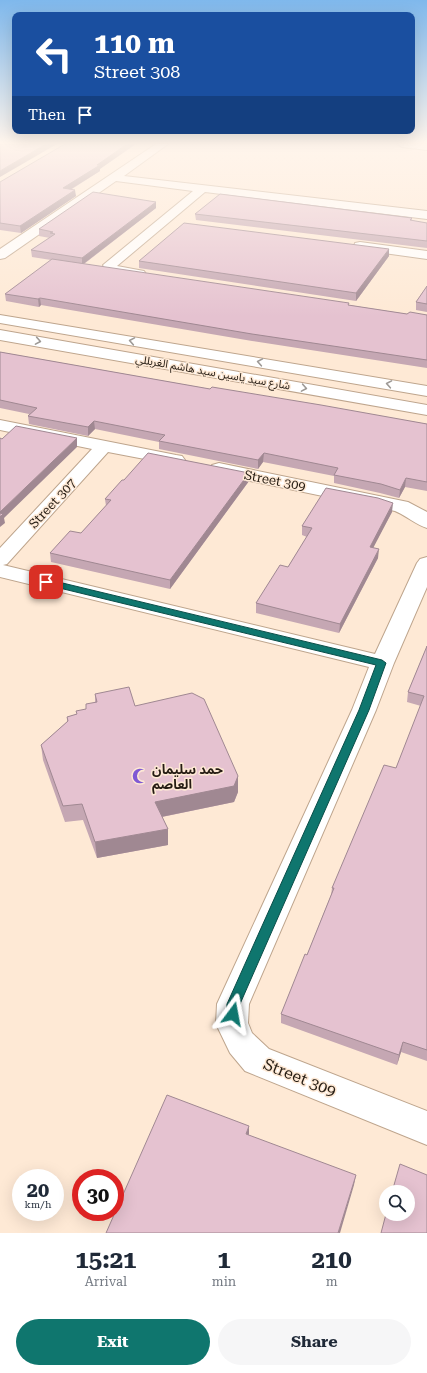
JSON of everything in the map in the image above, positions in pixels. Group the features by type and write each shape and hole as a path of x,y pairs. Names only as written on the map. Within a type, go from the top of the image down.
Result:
{"street":[{"path":"0,255 80,202"},
{"path":"155,277 112,269 110,264 187,202"},
{"path":"311,202 427,215"},
{"path":"162,222 177,223"},
{"path":"0,241 25,238"},
{"path":"344,244 427,255"},
{"name":"شارع سيد ياسين سيد هاشم الغربللي","path":"0,319 427,391"},
{"name":"شارع سيد ياسين سيد هاشم الغربللي","path":"0,335 427,410"},
{"name":"Street 309","path":"0,425 401,506 419,514 427,522"},
{"name":"Street 307","path":"0,560 104,446"},
{"name":"Street 309","path":"427,563 382,663 364,710 233,1004 232,1024 241,1043 257,1060 427,1128"},
{"path":"0,571 382,663"}],"building":[{"path":"0,202 57,202 20,226 0,223"},
{"path":"79,202 156,202 82,258 31,250 55,234 50,233 53,232 39,229"},
{"path":"211,202 280,202 412,218 410,220 427,223 427,241 195,214"},
{"path":"184,223 389,249 356,293 139,261"},
{"path":"52,259 349,303 348,305 407,314 410,312 427,315 427,360 252,334 40,298 38,299 5,294"},
{"path":"427,286 427,304 416,302"},
{"path":"0,352 210,389 212,387 427,424 427,482 406,478 400,490 381,484 334,475 338,468 264,453 258,460 159,441 165,435 94,421 88,427 28,416 37,408 0,400"},
{"path":"16,426 77,438 0,512 0,438 2,439"},
{"path":"148,453 249,473 170,580 50,553 70,531 81,533 111,500 105,499"},
{"path":"326,488 378,498 393,503 370,547 379,549 340,624 256,603 280,565 288,567 312,528 302,526"},
{"path":"427,646 427,1050 403,1042 399,1055 281,1014 305,954 307,955 334,888 332,888 384,765 396,768 424,696 408,692"},
{"name":"حمد سليمان العاصم","path":"129,687 135,706 192,693 204,699 238,776 234,786 155,802 168,829 95,842 82,804 63,806 41,745 68,721 67,717 77,714 76,711 86,709 86,704 97,702 95,694"},
{"path":"167,1095 249,1126 246,1134 356,1175 338,1233 106,1233 111,1221 124,1221 124,1192"},
{"path":"400,1164 427,1175 427,1233 381,1233 384,1221 415,1221 415,1185 394,1185"}],"place":[{"name":"حمد سليمان العاصم","path":"140,776"}],"route":[{"path":"46,582 382,663 364,710 233,1004 233,1014"}]}
